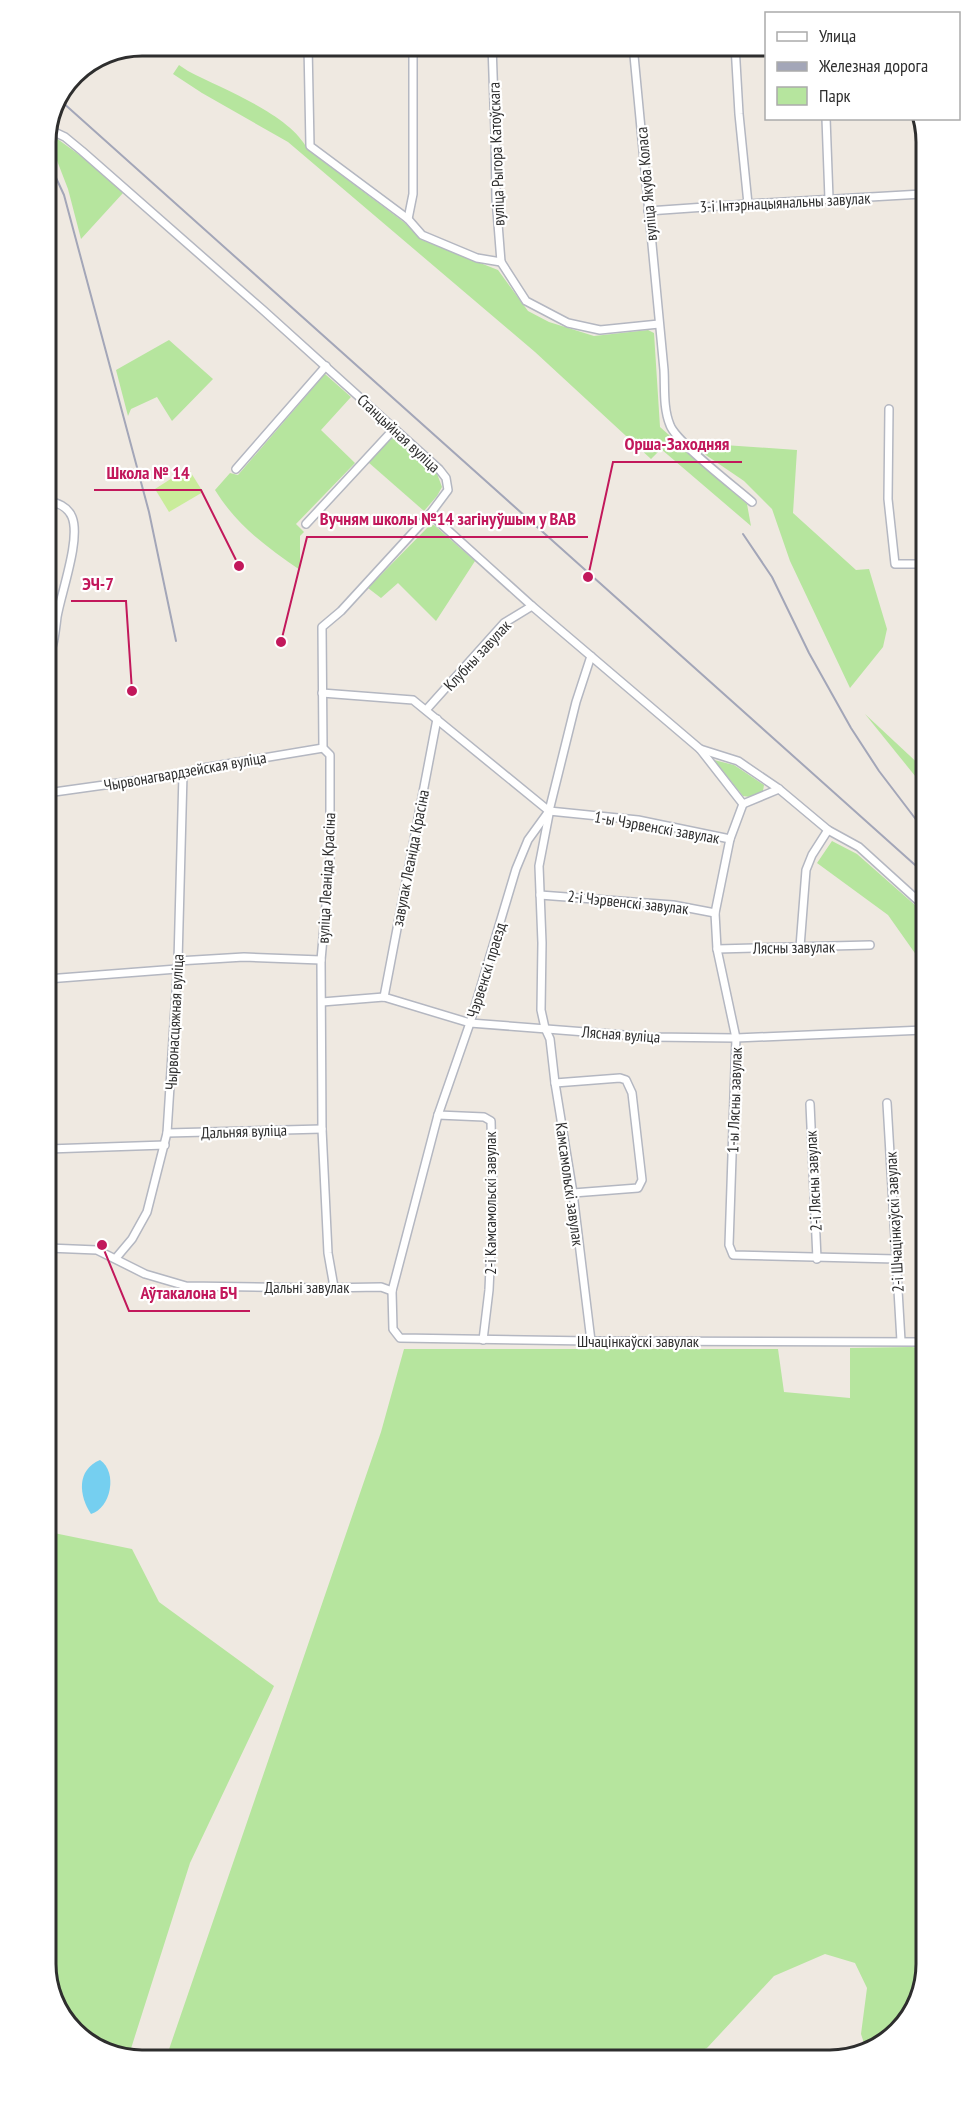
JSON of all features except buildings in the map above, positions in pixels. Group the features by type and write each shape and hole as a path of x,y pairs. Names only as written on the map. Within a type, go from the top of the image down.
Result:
{"street":[{"path":"308,56 310,146 408,219 422,235 477,258 501,262 526,302 568,323 600,330 659,324"},
{"path":"408,219 413,194 413,56"},
{"name":"вуліца Рыгора Катоўскага","path":"492,56 496,198 501,262"},
{"name":"вуліца Якуба Коласа","path":"634,56 666,413 671,428 684,443 752,502"},
{"path":"736,56 748,204"},
{"path":"826,120 829,199"},
{"name":"Станцыйная вуліца","path":"56,133 82,151 439,469 446,478 448,490 430,514"},
{"name":"3-і Інтэрнацыянальны завулак","path":"648,211 916,194"},
{"path":"236,469 326,366"},
{"path":"889,409 888,499 895,564 916,564"},
{"path":"306,524 394,429"},
{"path":"56,503 72,516 74,529 69,567 56,628"},
{"path":"430,514 532,606 700,748 743,804"},
{"name":"вуліца Леаніда Красіна","path":"334,1287 328,1254 322,1129 321,960 330,861 330,754 323,748 321,627 341,611 430,514"},
{"name":"Клубны завулак","path":"426,710 504,623 532,606"},
{"name":"Чэрвенскі праезд","path":"392,1291 438,1115 470,1023 516,869 528,840 549,811 576,702 591,656"},
{"path":"322,693 413,700 549,811"},
{"name":"завулак Леаніда Красіна","path":"384,998 436,719"},
{"name":"Чырвонагвардзейская вуліца","path":"56,792 183,774 203,768 323,748"},
{"path":"700,748 738,761 779,789 828,830 859,847 916,899"},
{"name":"Чырвонасцяжная вуліца","path":"116,1258 132,1239 147,1212 167,1133 178,965 183,774"},
{"path":"730,839 743,804 779,789"},
{"name":"1-ы Чэрвенскі завулак","path":"549,811 638,820 730,839"},
{"name":"Камсамольскі завулак","path":"549,811 539,866 543,943 541,1010 550,1039 573,1193 591,1341"},
{"path":"800,947 806,870 812,855 828,830"},
{"name":"1-ы Лясны завулак","path":"730,839 715,913 717,949 736,1038 729,1245 733,1256 817,1259"},
{"name":"2-і Чэрвенскі завулак","path":"540,895 673,905 715,913"},
{"name":"Лясны завулак","path":"717,949 870,945"},
{"path":"56,977 243,957 321,960"},
{"name":"Лясная вуліца","path":"322,1002 384,998 470,1023 650,1037 736,1038 916,1030"},
{"path":"555,1083 620,1078 626,1080 632,1093 642,1180 638,1188 573,1193"},
{"name":"2-і Шчацінкаўскі завулак","path":"887,1103 901,1341"},
{"name":"2-і Лясны завулак","path":"810,1104 817,1259"},
{"name":"2-і Камсамольскі завулак","path":"438,1115 484,1117 490,1121 493,1201 489,1290 483,1340"},
{"name":"Дальняя вуліца","path":"167,1133 322,1129"},
{"path":"56,1149 165,1145"},
{"name":"Дальні завулак","path":"56,1248 97,1250 145,1274 186,1286 381,1287 392,1291"},
{"path":"817,1259 896,1259"},
{"name":"Шчацінкаўскі завулак","path":"392,1291 393,1329 400,1338 591,1341 916,1341"}],"green space":[{"path":"179,65 272,114 299,137 308,150 405,223 422,240 498,270 528,311 549,322 594,336 648,330 654,333 660,427 747,504 751,526 661,449 651,459 535,352 288,142 173,74"},
{"path":"56,138 85,159 123,193 81,239 68,189 56,158"},
{"path":"169,340 213,379 172,421 157,397 131,409 128,416 116,370"},
{"path":"325,374 351,397 321,430 355,463 296,524 304,532 300,536 300,570 264,544 243,525 215,490 230,473 238,475"},
{"path":"393,436 436,471 442,487 424,511 368,462"},
{"path":"695,443 797,450 793,513 856,570 869,569 887,629 883,647 850,688 790,561 772,509 744,481 697,449"},
{"path":"188,468 203,492 169,512 155,489"},
{"path":"434,525 475,561 436,621 398,583 381,598 368,588 429,526"},
{"path":"865,714 916,762 916,777"},
{"path":"714,760 734,765 764,785 763,791 750,797 743,796"},
{"path":"832,841 857,854 916,906 916,955 888,915 817,863"},
{"path":"850,1348 916,1348 916,1976 910,1997 895,2021 883,2033 864,2044 861,2034 867,1988 855,1963 825,1954 774,1976 707,2048 702,2050 169,2050 381,1432 404,1349 778,1349 784,1392 850,1398"},
{"path":"56,1533 132,1549 159,1602 274,1686 190,1863 131,2050 104,2042 89,2033 73,2017 57,1981"}],"water":[{"path":"100,1460 109,1473 110,1489 103,1505 91,1514 82,1492 83,1477 92,1464"}],"railway":[{"path":"64,104 916,866"},
{"path":"56,178 64,195 149,512 176,641"},
{"path":"743,534 772,577 809,653 851,728 879,771 916,820"}],"place":[{"name":"Школа № 14","path":"239,566"},
{"name":"Орша-Заходняя","path":"588,577"},
{"name":"Вучням школы №14 загінуўшым у ВАВ","path":"281,642"},
{"name":"ЭЧ-7","path":"132,691"},
{"name":"Аўтакалона БЧ","path":"102,1245"}]}
